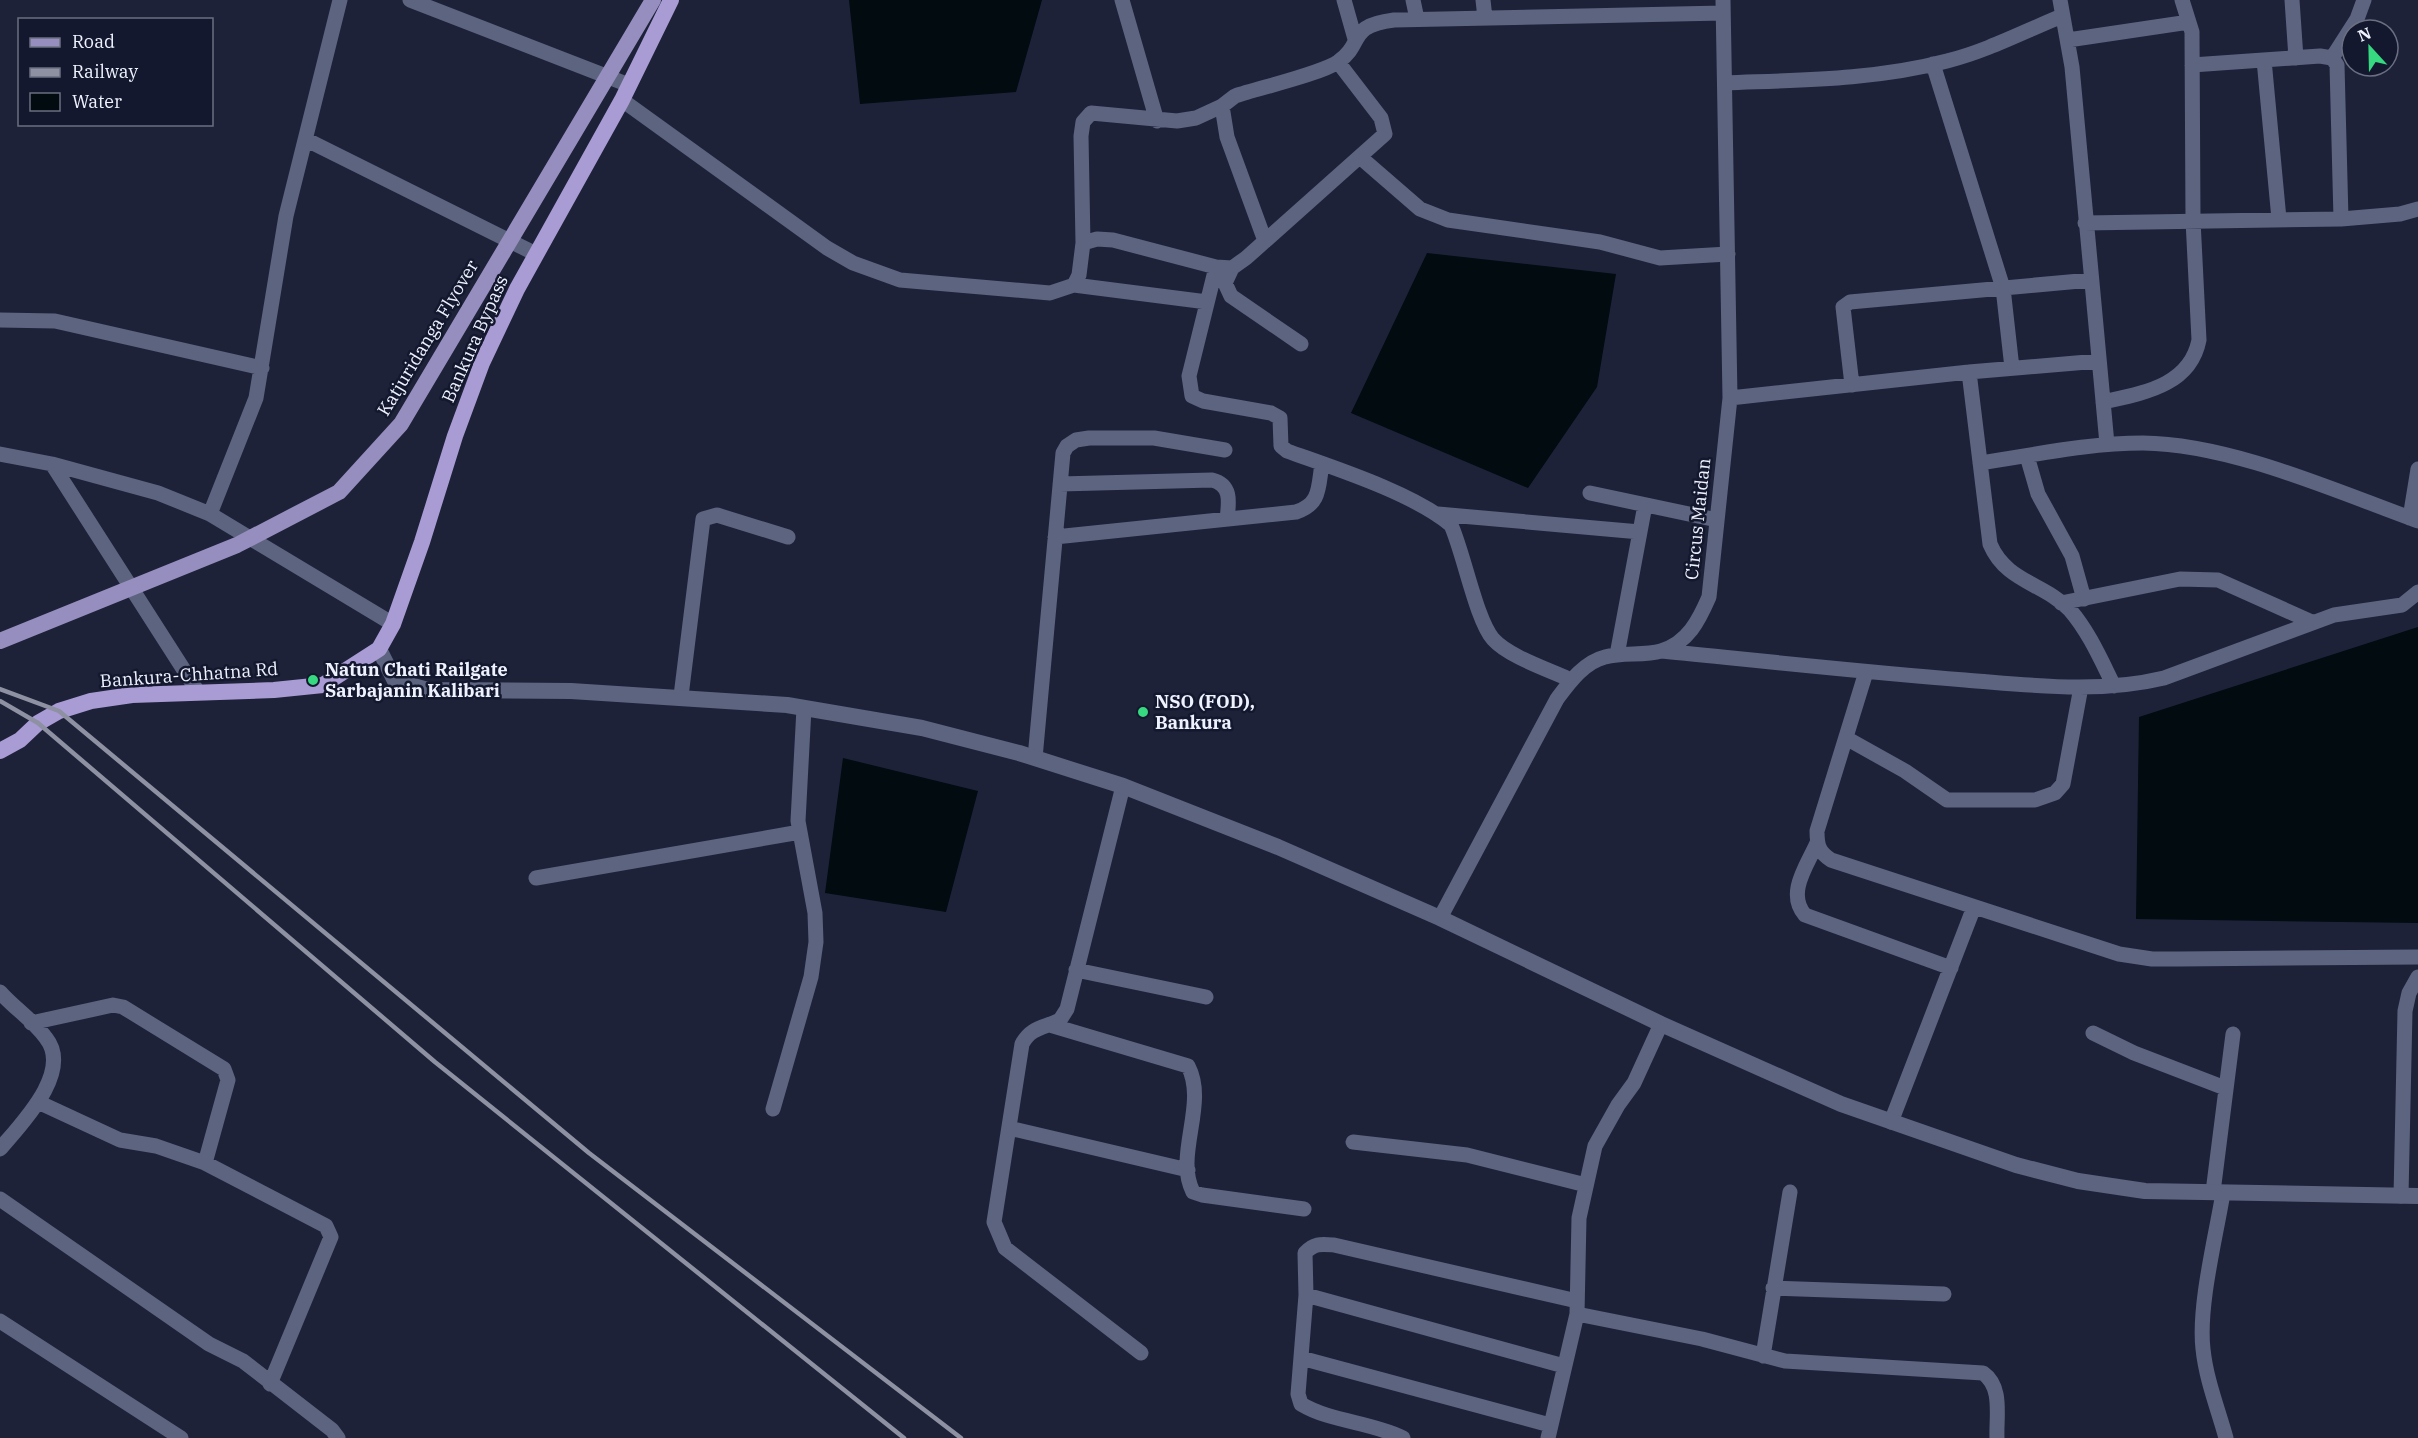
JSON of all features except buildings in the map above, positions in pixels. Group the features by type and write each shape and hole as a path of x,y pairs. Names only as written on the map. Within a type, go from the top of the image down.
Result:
{"highway":[{"name":"Bankura Bypass","path":"323,685 379,649 393,624 483,363 536,254 625,93 671,0"},
{"name":"Bankura-Chhatna Rd","path":"0,751 20,740 38,723 59,711 91,700 132,695 274,690 323,685"}],"main road":[{"name":"Katjuridanga Flyover","path":"0,641 237,545 339,492 401,424 653,0"}],"street":[{"path":"210,514 256,398 286,216 307,140 340,0"},
{"path":"410,0 625,93 827,248 853,263 900,280 926,283 1050,293 1074,285 1207,302"},
{"path":"1122,0 1157,121"},
{"path":"1344,0 1355,39"},
{"path":"1413,0 1417,20"},
{"path":"1483,0 1485,18"},
{"path":"2060,0 2067,40 2107,444"},
{"path":"2103,402 2148,392 2182,374 2196,356 2199,340 2193,220 2192,32 2182,0"},
{"path":"2292,0 2296,57"},
{"path":"2332,58 2357,19 2364,0"},
{"path":"1074,285 1079,275 1083,243 1083,122 1091,113 1157,121 1196,118 1222,106 1235,96 1338,62 1360,31 1373,22 1723,7"},
{"name":"Circus Maidan","path":"1440,918 1557,699 1571,680 1604,657 1662,651 1681,641 1699,621 1709,597 1730,398 1723,7"},
{"path":"1725,83 1870,75 1933,64 1989,46 2062,16"},
{"path":"2067,40 2189,22"},
{"path":"2192,65 2296,57 2332,58"},
{"path":"2332,58 2337,65 2341,219"},
{"path":"2264,60 2279,219"},
{"path":"1301,344 1231,296 1225,283 1232,268 1385,134 1385,126 1338,62"},
{"path":"1933,64 2003,288 2012,368"},
{"path":"1222,106 1227,137 1265,241"},
{"path":"307,140 536,254"},
{"path":"1360,157 1420,209 1448,220 1600,242 1653,258 1728,254"},
{"path":"2085,223 2341,219 2400,214 2418,209"},
{"path":"1083,243 1096,239 1113,240 1216,267 1232,268"},
{"path":"1216,267 1189,376 1192,396 1203,401 1271,413 1280,418 1281,446 1287,451 1348,472 1438,514 1451,525 1455,534 1484,624 1493,639 1508,650 1571,680"},
{"path":"1852,385 1843,307 1850,302 2091,280"},
{"path":"0,320 55,321 262,368"},
{"path":"1730,398 1969,372 2099,361"},
{"path":"1969,372 1990,544 1997,560 2009,572 2061,603 2084,628 2114,686"},
{"path":"1035,758 1063,453 1076,440 1154,438 1225,450"},
{"path":"1980,463 2107,444 2183,446 2283,472 2414,519 2418,469"},
{"path":"0,454 52,464 158,493 210,514 393,624"},
{"path":"2027,456 2038,495 2072,556 2084,598"},
{"path":"52,464 198,692"},
{"path":"1055,537 1296,512 1315,502 1322,464"},
{"path":"1060,484 1212,480 1222,482 1228,490 1227,519"},
{"path":"1590,494 1717,520"},
{"path":"1617,655 1645,505"},
{"path":"1438,514 1640,532"},
{"path":"681,696 703,519 717,515 788,537"},
{"path":"2061,603 2180,579 2199,578 2218,580 2312,622"},
{"path":"1662,651 1866,672 2081,687 2114,686 2164,678 2334,615 2402,605 2418,592"},
{"path":"379,649 395,681 428,690 571,691 681,696 804,708 922,728 1035,758 1123,786 1278,847 1440,918 1661,1024 1841,1104 2016,1165 2078,1181 2145,1191 2410,1196 2405,1011 2409,993 2418,977"},
{"path":"1866,672 1817,831 1817,843 1821,853 1831,860 2119,954 2152,959 2418,957"},
{"path":"1846,738 1905,771 1947,800 2035,800 2055,793 2063,784 2081,687"},
{"path":"773,1109 811,976 816,942 815,913 800,832 804,708"},
{"path":"1123,786 1067,1009 1060,1020 1036,1028 1027,1034 1022,1044 994,1222 1005,1248 1141,1353"},
{"path":"536,878 800,832"},
{"path":"1817,843 1796,894 1797,906 1805,915 1951,968"},
{"path":"1891,1122 1974,907"},
{"path":"1076,970 1206,997"},
{"path":"0,992 50,1043 54,1064 52,1074 38,1102 0,1149"},
{"path":"31,1023 113,1005 123,1007 224,1069 228,1080 205,1163"},
{"path":"1300,1358 1549,1432 1577,1308 1579,1218 1595,1146 1617,1105 1634,1083 1661,1024"},
{"path":"1050,1025 1188,1066 1192,1074 1193,1108 1188,1170 1189,1183 1194,1192 1304,1209"},
{"path":"2093,1033 2134,1053 2225,1088"},
{"path":"2226,1438 2206,1371 2203,1346 2218,1192 2225,1088 2233,1034"},
{"path":"38,1102 120,1140 156,1146 205,1163 326,1226 331,1237 270,1384"},
{"path":"1009,1128 1188,1170"},
{"path":"1353,1142 1467,1155 1586,1185"},
{"path":"1763,1356 1790,1192"},
{"path":"0,1199 209,1344 243,1361 332,1430 338,1438"},
{"path":"1403,1438 1385,1429 1312,1410 1301,1404 1298,1394 1306,1295 1305,1253 1319,1243 1785,1361 1983,1373 1992,1379 1996,1391 1996,1438"},
{"path":"1773,1288 1944,1294"},
{"path":"1306,1295 1564,1366"},
{"path":"0,1321 181,1438"}],"water":[{"path":"849,0 1042,0 1016,92 860,104"},
{"path":"1427,253 1616,274 1597,387 1528,488 1351,413"},
{"path":"2418,627 2418,923 2136,919 2139,717"},
{"path":"843,758 978,791 946,912 825,893"}],"railway":[{"path":"0,689 59,711 589,1153 961,1438"},
{"path":"0,701 38,723 435,1062 904,1438"}],"place":[{"name":"Natun Chati Railgate Sarbajanin Kalibari","path":"313,680"},
{"name":"NSO (FOD), Bankura","path":"1143,712"}]}
